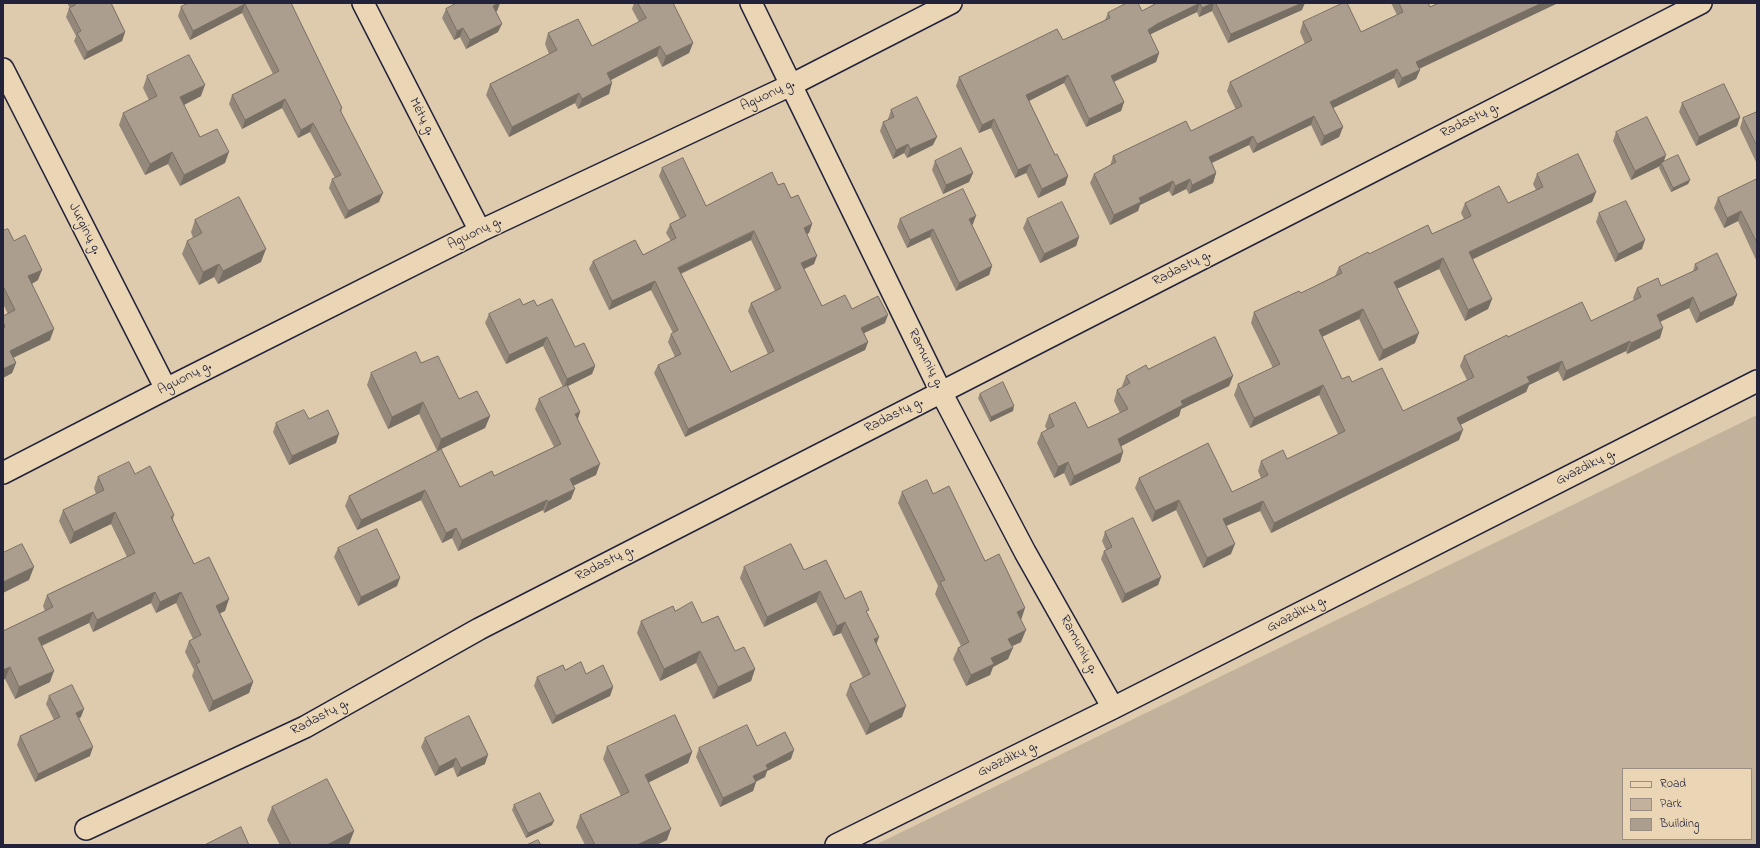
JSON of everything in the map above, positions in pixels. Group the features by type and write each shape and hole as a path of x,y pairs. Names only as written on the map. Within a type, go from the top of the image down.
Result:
{"street":[{"name":"Mėtų g.","path":"363,3 480,231"},
{"name":"Ramunių g.","path":"750,3 941,392 1025,552 1113,708"},
{"name":"Aguonų g.","path":"3,473 480,231 791,85 951,3"},
{"name":"Radastų g.","path":"86,829 305,727 479,629 1701,3"},
{"name":"Jurginų g.","path":"3,69 166,389"},
{"name":"Gvazdikų g.","path":"836,845 1113,708 1757,382"}],"green space":[{"path":"1757,415 1757,845 875,845"}],"building":[{"path":"74,3 111,3 125,32 87,52 77,33 81,31 69,8 75,5"},
{"path":"189,3 291,3 342,108 340,110 383,193 348,211 332,179 341,175 313,123 301,130 285,99 245,120 232,95 279,71 245,4 193,31 181,7"},
{"path":"457,3 499,3 493,6 502,24 470,40 463,28 457,31 446,9"},
{"path":"638,3 673,3 693,43 666,56 660,46 607,73 612,83 582,99 579,93 512,127 490,84 557,50 548,33 578,19 592,46 646,18"},
{"path":"1127,3 1138,3 1142,11 1157,3 1200,3 1148,30 1159,53 1111,76 1124,102 1089,119 1068,75 1026,95 1055,155 1057,154 1068,176 1042,189 1030,164 1018,170 994,119 982,125 959,77 1057,29 1063,40 1110,18 1108,13"},
{"path":"1200,3 1212,3 1202,8"},
{"path":"1216,3 1302,3 1231,34"},
{"path":"1343,3 1347,3 1361,32 1403,12 1399,3 1428,3 1430,7 1439,3 1542,3 1416,62 1420,70 1402,78 1397,69 1330,102 1343,127 1324,136 1314,116 1257,144 1253,136 1209,157 1216,173 1192,185 1190,179 1175,186 1173,181 1139,198 1141,202 1114,215 1094,174 1116,162 1113,156 1186,121 1191,131 1242,106 1230,82 1312,40 1303,22"},
{"path":"189,55 205,85 180,97 200,137 217,129 229,152 184,175 172,152 150,164 123,113 157,96 147,76"},
{"path":"1724,84 1740,117 1699,137 1682,103"},
{"path":"917,97 937,137 910,149 908,144 896,150 883,122 894,117 891,110"},
{"path":"1757,112 1757,146 1743,118"},
{"path":"1647,117 1666,155 1635,171 1616,132"},
{"path":"961,148 973,173 946,185 935,161"},
{"path":"1578,154 1596,192 1469,252 1492,299 1468,310 1443,258 1394,282 1419,333 1383,350 1363,309 1319,330 1342,379 1349,376 1352,382 1382,368 1403,411 1474,377 1464,356 1507,335 1508,337 1582,302 1591,321 1641,297 1637,288 1658,278 1661,286 1698,269 1695,264 1717,253 1737,295 1700,313 1693,297 1657,315 1663,328 1631,343 1630,341 1566,371 1562,361 1527,377 1530,382 1457,418 1463,430 1274,523 1263,501 1223,519 1235,544 1207,558 1179,500 1155,511 1139,478 1208,443 1232,492 1268,475 1261,461 1283,450 1287,459 1345,431 1323,385 1254,418 1238,384 1280,364 1254,312 1299,291 1301,293 1342,273 1339,267 1428,225 1432,234 1471,216 1465,203 1499,186 1508,203 1543,187 1537,174"},
{"path":"1678,155 1690,180 1673,188 1661,163"},
{"path":"683,158 706,206 772,172 778,185 784,183 791,198 798,195 812,224 804,228 817,256 801,263 822,306 845,295 852,309 878,296 888,315 861,328 868,342 688,429 658,365 681,354 671,334 678,330 655,281 612,301 593,261 635,240 643,255 676,238 670,224 686,216 662,168","holes":["754,231 781,288 751,303 774,351 731,372 678,268"]},
{"path":"1757,179 1757,243 1741,211 1727,218 1718,198"},
{"path":"963,189 976,216 969,219 992,266 959,283 933,229 910,240 900,219"},
{"path":"239,197 266,249 223,271 219,264 203,272 187,241 202,233 195,220"},
{"path":"1626,201 1645,240 1618,254 1599,213"},
{"path":"1062,202 1079,237 1044,254 1027,219"},
{"path":"8,229 14,241 25,235 42,270 28,276 54,329 10,351 16,363 3,369 3,328 5,327 3,316 15,310 3,286 3,231"},
{"path":"520,299 523,305 534,300 537,306 552,299 575,347 584,343 595,366 567,379 547,337 509,355 489,314"},
{"path":"1215,337 1233,376 1181,401 1183,405 1118,439 1123,452 1074,476 1068,462 1058,467 1041,433 1054,426 1049,415 1075,402 1088,428 1128,409 1117,390 1130,383 1126,376 1146,365 1148,369"},
{"path":"416,352 421,363 438,356 459,399 477,391 490,416 441,439 423,402 392,417 371,373"},
{"path":"1003,382 1014,406 991,417 980,394"},
{"path":"567,385 580,412 575,414 600,464 570,479 575,489 548,502 547,500 462,540 456,528 446,533 425,490 361,520 349,496 441,449 460,487 492,471 494,476 561,444 539,399"},
{"path":"304,410 309,419 328,410 339,434 292,456 276,423"},
{"path":"129,462 135,474 150,466 174,515 171,517 194,564 209,557 229,599 216,606 253,682 213,701 196,664 200,662 189,641 201,635 181,592 160,602 155,592 97,620 93,612 38,638 54,671 19,687 10,667 3,670 3,631 53,607 47,595 135,553 115,512 74,532 63,510 104,490 98,477"},
{"path":"927,480 933,494 949,486 985,561 999,554 1025,608 1017,612 1026,630 1008,639 1013,648 991,658 994,664 971,675 958,648 969,642 940,582 945,580 902,492"},
{"path":"1133,518 1161,577 1125,594 1104,551 1112,547 1105,532"},
{"path":"377,529 400,578 361,597 338,548"},
{"path":"22,544 34,567 3,582 3,553"},
{"path":"791,544 804,570 826,560 845,599 861,591 869,610 866,611 879,637 874,639 906,706 870,724 850,684 870,674 845,622 837,626 820,591 767,617 744,567"},
{"path":"692,602 702,623 718,616 735,651 744,647 755,669 718,687 700,651 664,669 641,621 673,606 675,611"},
{"path":"581,662 586,674 603,665 613,687 556,716 537,677 563,665 565,670"},
{"path":"72,685 84,709 76,713 93,747 38,774 20,736 60,717 49,696"},
{"path":"675,715 692,752 645,775 671,829 637,845 595,845 580,815 629,792 607,747"},
{"path":"469,716 488,755 461,768 456,758 439,767 425,738"},
{"path":"747,725 757,746 785,732 794,750 766,765 768,769 753,776 756,782 723,798 699,748"},
{"path":"327,779 354,831 327,845 291,845 272,807"},
{"path":"540,793 554,821 528,833 514,805"},
{"path":"241,827 249,845 205,845"},
{"path":"538,840 541,845 527,845"}]}
